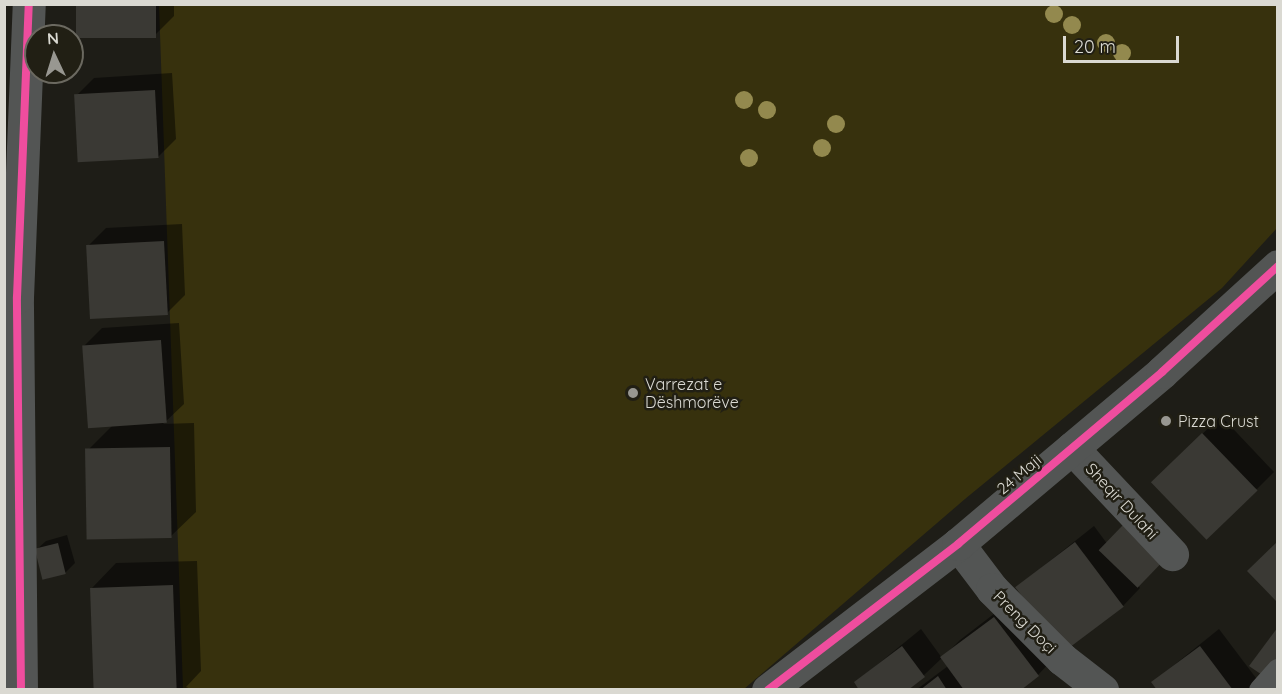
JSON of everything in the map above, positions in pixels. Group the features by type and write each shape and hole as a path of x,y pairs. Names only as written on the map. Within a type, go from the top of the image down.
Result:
{"street":[{"path":"21,690 17,297 29,4"},
{"name":"24 Maji","path":"768,690 958,544 1072,448 1278,266"},
{"name":"Sheqir Dulahi","path":"1072,448 1172,554"},
{"name":"Preng Doçi","path":"958,544 992,590 1062,659 1102,690"}],"lane":[{"path":"1260,690 1278,670"}],"shaded area":[{"name":"Varrezat e Dëshmorëve","path":"159,5 1277,5 1277,228 1222,288 965,499 744,689 183,689"}],"building":[{"path":"76,4 156,4 156,38 84,38 84,24 76,24"},
{"path":"155,90 159,158 78,162 74,94"},
{"path":"164,241 168,315 90,319 86,245"},
{"path":"161,340 167,423 88,428 82,346"},
{"path":"1202,433 1258,491 1206,540 1151,482"},
{"path":"170,447 172,538 87,539 85,448"},
{"path":"1123,525 1162,563 1138,588 1099,550"},
{"path":"1278,541 1278,603 1247,571"},
{"path":"1075,542 1124,607 1064,652 1015,587"},
{"path":"58,543 66,574 42,580 35,549"},
{"path":"173,585 177,690 94,690 90,588"},
{"path":"994,617 1039,676 1021,690 964,690 940,657"},
{"path":"1278,627 1278,686 1249,666"},
{"path":"902,646 925,677 908,690 859,690 854,682"},
{"path":"1200,646 1233,690 1157,690 1151,682"},
{"path":"938,676 947,690 920,690"}],"cycle path":[{"path":"21,690 17,297 29,4"},
{"path":"768,690 958,544 1162,372 1278,266"}],"place":[{"name":"Varrezat e Dëshmorëve","path":"633,393"},
{"name":"Pizza Crust","path":"1166,421"}]}
